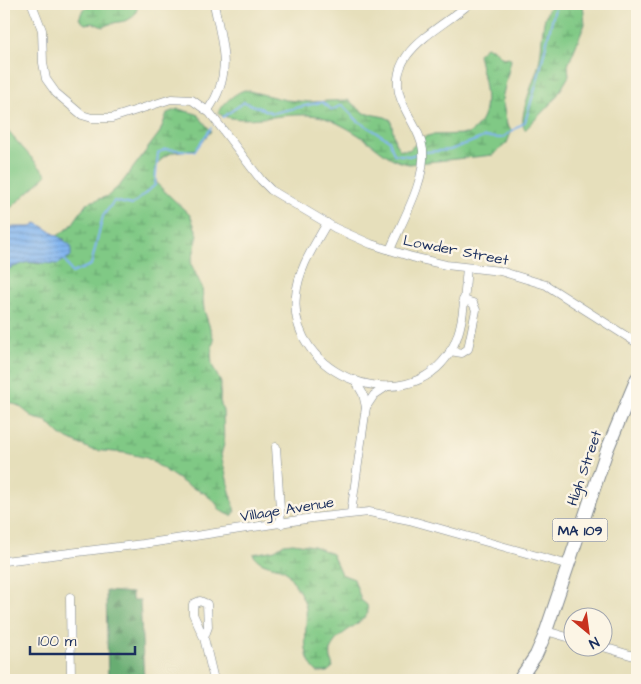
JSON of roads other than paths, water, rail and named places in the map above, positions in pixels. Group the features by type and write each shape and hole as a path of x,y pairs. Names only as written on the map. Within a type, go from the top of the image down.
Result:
{"main road":[{"name":"High Street","path":"519,680 536,655 546,631 610,442 637,378"}],"street":[{"name":"Lowder Street","path":"32,4 42,30 43,67 46,79 56,93 82,115 92,118 112,118 177,98 192,100 208,110 261,180 285,199 326,223 390,250 430,262 500,271 546,285 637,342"},
{"path":"208,110 220,89 225,71 223,49 214,4"},
{"path":"390,250 421,176 423,152 398,92 398,72 401,61 413,48 470,4"},
{"path":"326,223 301,273 296,296 297,320 302,335 316,356 332,370 355,380 386,387 402,386 423,378 440,365 450,351 460,328 467,268"},
{"path":"450,351 462,353 468,349 470,344 476,310 474,303 463,300"},
{"path":"351,513 366,407 363,394 355,380"},
{"path":"366,407 374,396 386,387"},
{"path":"276,447 281,524"},
{"name":"Village Avenue","path":"4,561 143,544 351,513 369,512 393,516 569,566"},
{"path":"70,598 71,680"},
{"path":"546,631 564,636"},
{"path":"204,638 214,680"},
{"path":"614,650 637,657"}],"water":[{"path":"36,223 54,233 71,246 71,256 58,264 28,262 4,270 4,227 31,227"}],"waterway":[{"path":"425,152 450,150 484,137 502,138 525,122 556,4"},
{"path":"223,117 244,102 273,113 322,102 332,110 342,105 358,121 389,140 394,154 409,156 420,153"},
{"path":"64,258 72,273 91,265 103,216 114,201 132,205 155,185 158,153 165,149 195,151 211,128"}]}
